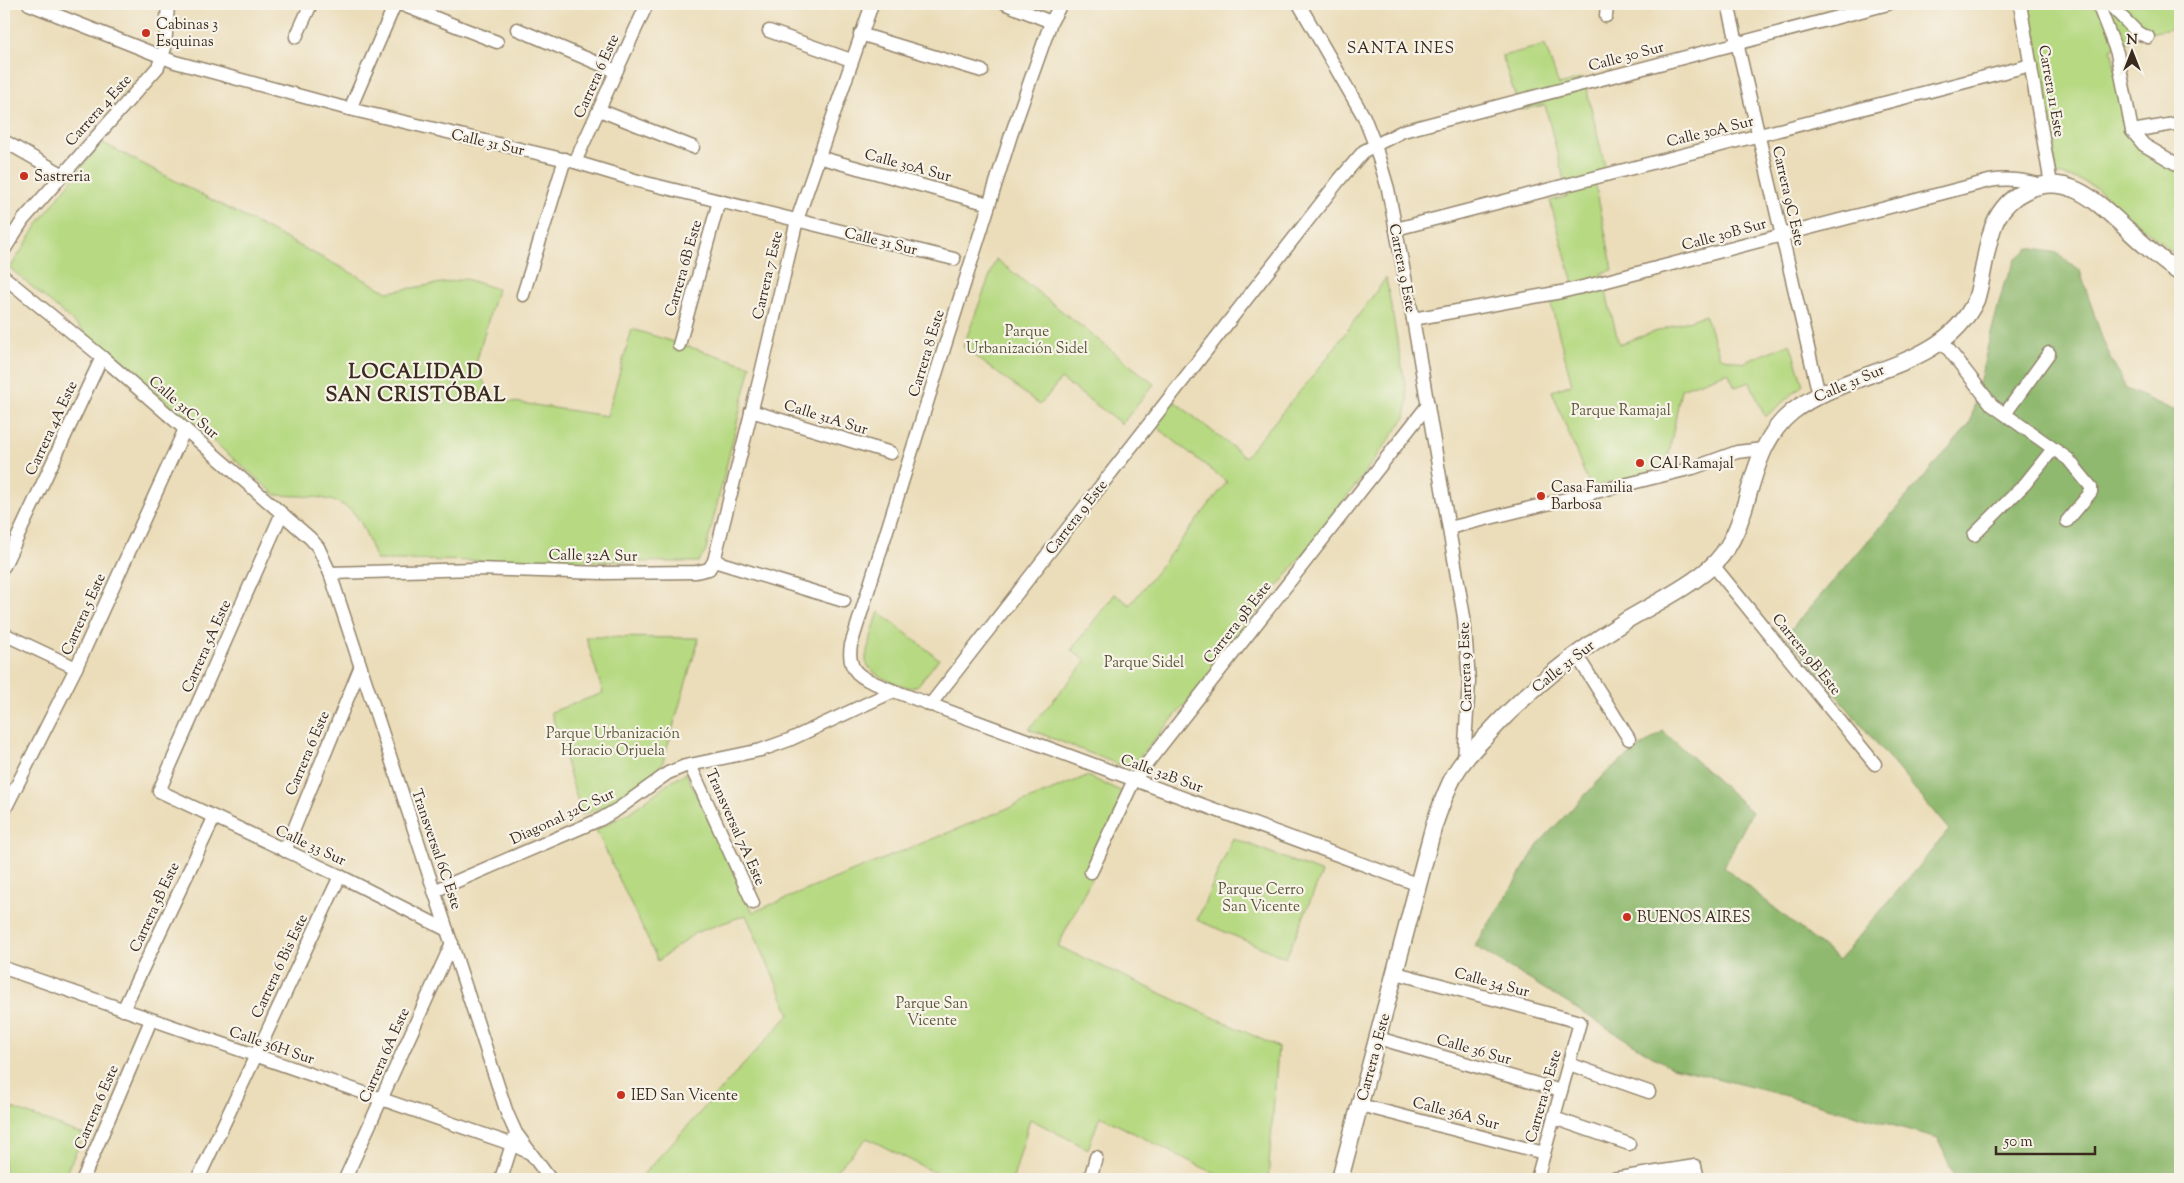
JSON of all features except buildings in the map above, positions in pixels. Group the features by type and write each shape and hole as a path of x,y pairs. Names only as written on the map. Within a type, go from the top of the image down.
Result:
{"main road":[{"path":"2046,185 2071,187 2089,196 2156,256 2180,273"},
{"name":"Calle 31 Sur","path":"1464,760 1517,703 1576,654 1713,565 1732,538 1763,449 1786,418 1801,405 1820,394 1919,355 1942,341 1971,311 1980,288 1993,229 2001,211 2015,197 2032,188 2046,185"},
{"name":"Carrera 9 Este","path":"1340,1179 1441,804 1464,760"}],"street":[{"name":"Calle 31 Sur","path":"30,4 162,58 350,109 570,161 638,181 954,259"},
{"name":"Carrera 4 Este","path":"4,250 23,220 153,73 162,58 167,37 168,4"},
{"path":"296,36 311,4"},
{"path":"350,109 395,4"},
{"path":"400,4 498,42"},
{"name":"Carrera 6 Este","path":"523,295 570,161 599,110 647,4"},
{"name":"Carrera 7 Este","path":"714,561 797,220 872,4"},
{"path":"1006,4 1051,22"},
{"name":"Carrera 8 Este","path":"894,691 854,671 850,662 851,645 1011,135 1051,22 1061,4"},
{"name":"Carrera 9 Este","path":"1299,4 1364,117 1375,145 1388,189 1413,319 1464,617 1468,667 1468,712 1464,760"},
{"name":"Carrera 9C Este","path":"1728,4 1781,236 1820,394"},
{"name":"Calle 30 Sur","path":"1375,145 1403,131 1884,4"},
{"name":"Carrera 11 Este","path":"2020,4 2031,66 2046,185"},
{"path":"2098,4 2117,53 2132,131 2144,145 2180,166"},
{"path":"2109,4 2138,33 2148,37"},
{"path":"517,29 616,71"},
{"path":"769,31 851,60"},
{"path":"860,34 982,71"},
{"name":"Calle 30A Sur","path":"1396,229 2031,66"},
{"path":"599,110 693,147"},
{"path":"2132,131 2180,123"},
{"path":"4,140 62,174"},
{"name":"Carrera 9 Este","path":"930,704 1340,179 1364,151 1375,145"},
{"name":"Calle 30A Sur","path":"818,157 989,204"},
{"name":"Calle 30B Sur","path":"1413,319 1569,290 1989,181 2006,178 2046,185"},
{"name":"Carrera 6B Este","path":"679,344 718,201"},
{"name":"Calle 31C Sur","path":"4,277 185,428 282,513 318,547 330,573"},
{"path":"1942,341 1992,405 2068,459 2091,487 2091,492 2067,521"},
{"path":"2005,414 2049,353"},
{"name":"Carrera 4A Este","path":"4,566 102,358"},
{"name":"Carrera 9B Este","path":"1092,872 1134,780 1428,405"},
{"name":"Calle 31A Sur","path":"751,411 891,453"},
{"name":"Carrera 5 Este","path":"4,811 76,668 185,428"},
{"path":"1449,528 1693,468 1737,452 1763,449"},
{"path":"1974,534 2025,484 2053,449"},
{"name":"Carrera 5A Este","path":"159,791 282,513"},
{"path":"714,561 844,600"},
{"name":"Calle 32A Sur","path":"330,573 476,569 602,573 696,572 709,568 714,561"},
{"name":"Carrera 9B Este","path":"1713,565 1875,764"},
{"name":"Transversal 6C Este","path":"330,573 452,943 514,1139"},
{"path":"4,634 76,668"},
{"path":"1576,654 1629,739"},
{"name":"Carrera 6 Este","path":"285,851 360,668"},
{"name":"Calle 32B Sur","path":"894,691 1420,885"},
{"name":"Diagonal 32C Sur","path":"434,891 600,819 624,805 668,773 690,765 754,752 780,743 894,691"},
{"name":"Transversal 7A Este","path":"690,765 753,904"},
{"name":"Calle 33 Sur","path":"159,791 340,876 447,930"},
{"name":"Carrera 5B Este","path":"123,1010 214,818"},
{"name":"Carrera 6 Bis Este","path":"198,1179 340,876"},
{"name":"Carrera 6A Este","path":"345,1179 452,943"},
{"name":"Calle 36H Sur","path":"4,968 382,1100 514,1139"},
{"name":"Calle 34 Sur","path":"1396,973 1580,1022"},
{"name":"Carrera 6 Este","path":"83,1179 151,1020"},
{"name":"Carrera 10 Este","path":"1537,1179 1580,1022"},
{"name":"Calle 36 Sur","path":"1378,1038 1561,1091"},
{"path":"1569,1064 1649,1092"},
{"name":"Calle 36A Sur","path":"1360,1105 1544,1153"},
{"path":"1554,1118 1629,1144"},
{"path":"501,1179 514,1139 530,1153 550,1179"},
{"path":"1090,1179 1096,1157"},
{"path":"1612,1179 1695,1166 1698,1179"}],"green space":[{"path":"2025,4 2180,4 2180,27 2145,34 2111,49 2130,136 2146,154 2180,172 2180,259 2096,188 2078,179 2057,175"},
{"name":"Parque Ramajal","path":"1545,45 1559,85 1584,78 1607,175 1594,178 1613,270 1601,273 1619,344 1705,315 1720,357 1743,363 1790,343 1803,385 1765,417 1750,382 1735,387 1728,372 1681,389 1666,470 1590,487 1552,391 1572,384 1550,301 1576,294 1550,201 1568,196 1545,105 1520,110 1502,56"},
{"path":"101,142 388,292 466,279 497,289 475,367 494,399 607,416 632,329 751,366 705,553 698,562 376,560 361,523 354,513 345,506 323,498 276,495 10,268 41,220"},
{"path":"2029,248 2057,253 2080,271 2103,341 2126,389 2180,413 2180,1179 1955,1179 1938,1138 1810,1102 1669,1066 1475,946 1540,842 1609,770 1663,731 1752,812 1724,867 1839,960 1949,830 1786,635 1970,424 2004,284 2016,259"},
{"name":"Parque Urbanización Sidel","path":"996,259 1154,384 1122,424 1061,379 1040,405 963,347"},
{"name":"Parque Sidel","path":"1386,278 1408,400 1405,418 1338,509 1189,700 1133,764 1125,767 1029,729 1086,661 1071,650 1115,594 1130,605 1227,482 1154,425 1174,401 1245,457 1321,366"},
{"path":"879,612 939,659 918,685 912,688 885,679 868,666 866,661 867,651"},
{"name":"Parque Urbanización Horacio Orjuela","path":"586,637 699,638 662,765 617,802 582,815 551,712 603,693"},
{"name":"Parque San Vicente","path":"686,773 753,912 1087,776 1123,792 1094,873 1058,946 1278,1047 1268,1179 1225,1179 1100,1116 1088,1149 1030,1119 1013,1179 947,1179 867,1138 828,1179 639,1179 790,1014 746,915 695,933 658,961 596,830 630,812"},
{"name":"Parque Cerro San Vicente","path":"1233,838 1322,873 1286,958 1197,920"},
{"path":"4,1105 84,1135 63,1179 11,1179 4,1176"}],"place":[{"name":"Cabinas 3 Esquinas","path":"146,33"},
{"name":"Sastreria","path":"24,176"},
{"name":"CAI Ramajal","path":"1640,463"},
{"name":"Casa Familia Barbosa","path":"1541,496"},
{"name":"BUENOS AIRES","path":"1627,917"},
{"name":"IED San Vicente","path":"621,1095"}],"district":[{"name":"SANTA INES","path":"1401,47"},
{"name":"LOCALIDAD SAN CRISTÓBAL","path":"416,382"}]}
